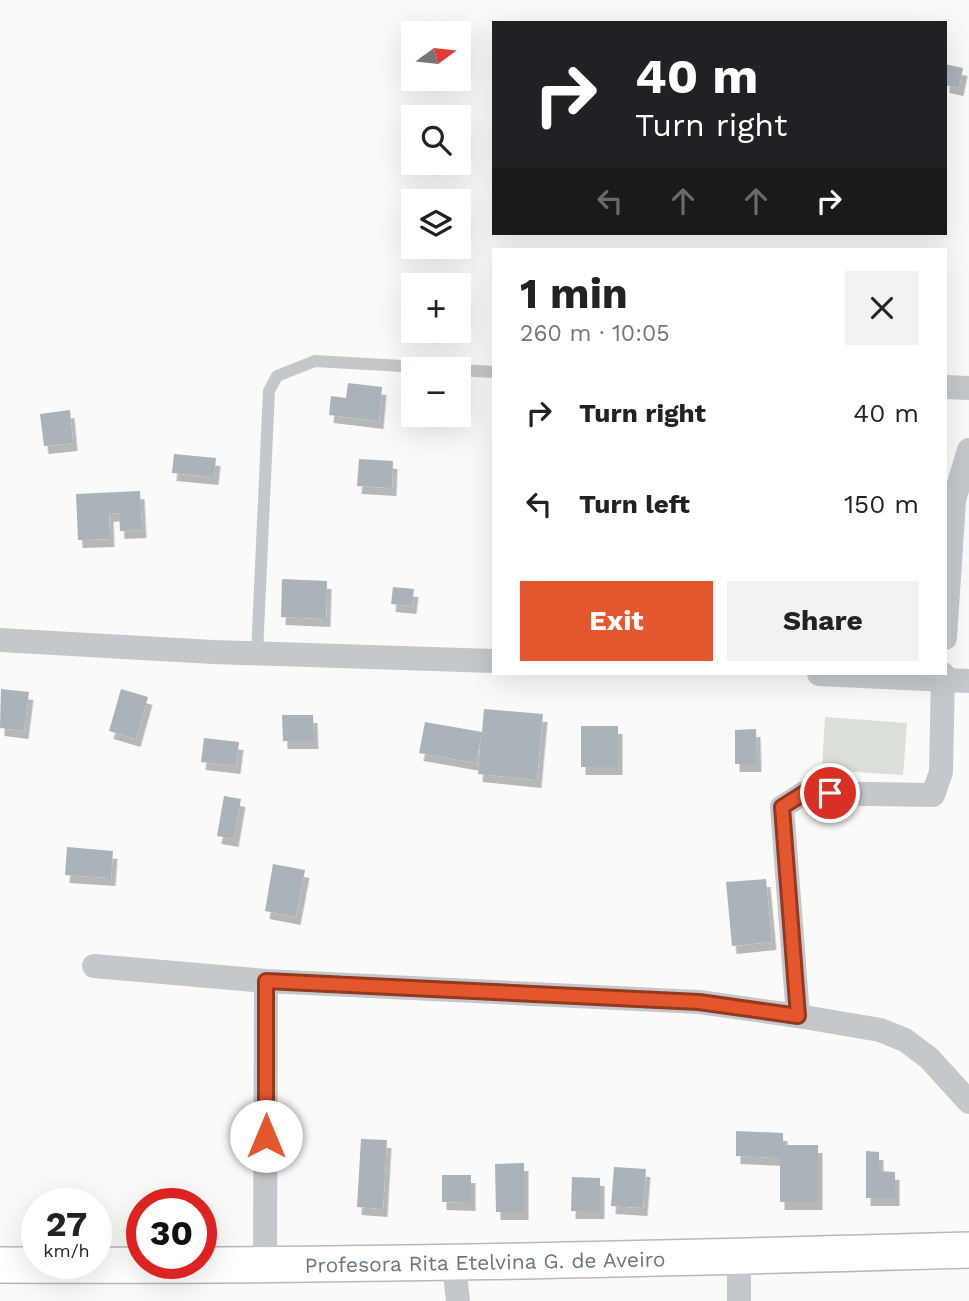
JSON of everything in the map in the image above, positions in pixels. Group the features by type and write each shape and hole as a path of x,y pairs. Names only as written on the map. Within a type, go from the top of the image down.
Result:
{"street":[{"path":"947,387 969,388"},
{"path":"947,607 954,499 969,450"},
{"path":"0,640 492,661"},
{"path":"860,675 943,677 969,681"},
{"path":"798,1016 782,807 804,793 933,795 941,772 943,677"},
{"path":"94,966 266,981 699,1002 798,1016 880,1030 905,1040 929,1058 969,1102"},
{"path":"265,1266 266,981"},
{"name":"Profesora Rita Etelvina G. de Aveiro","path":"0,1265 454,1264 969,1250"},
{"path":"739,1256 739,1301"},
{"path":"454,1264 458,1301"}],"lane":[{"path":"257,653 269,391 277,376 315,361 401,366"},
{"path":"471,370 492,372"}],"shaded area":[{"path":"825,717 907,723 903,775 822,770"}],"building":[{"path":"947,64 963,68 959,88 947,85"},
{"path":"348,383 382,387 379,421 329,415 331,396 346,398"},
{"path":"70,410 73,443 44,446 40,414"},
{"path":"174,454 216,458 214,477 172,473"},
{"path":"359,459 393,461 392,488 357,486"},
{"path":"140,491 142,530 120,531 119,513 109,514 110,539 78,540 76,494"},
{"path":"282,579 327,581 326,619 281,617"},
{"path":"393,587 414,589 412,606 391,604"},
{"path":"1,689 29,692 24,731 0,728"},
{"path":"121,689 148,697 136,739 109,731"},
{"path":"484,709 543,714 537,780 478,774 481,737 476,763 419,753 425,722 482,732"},
{"path":"282,715 313,715 314,741 283,741"},
{"path":"581,726 618,726 618,767 581,767"},
{"path":"756,729 757,764 735,764 735,730"},
{"path":"204,738 239,742 236,766 201,762"},
{"path":"224,796 241,799 234,839 217,836"},
{"path":"67,847 113,851 111,878 65,875"},
{"path":"273,864 305,870 296,917 265,911"},
{"path":"766,879 772,942 732,946 726,882"},
{"path":"736,1131 783,1133 783,1145 818,1145 818,1202 780,1202 780,1158 736,1156"},
{"path":"361,1139 387,1140 383,1209 357,1207"},
{"path":"866,1151 879,1152 879,1171 895,1172 895,1198 866,1198"},
{"path":"524,1163 524,1212 496,1212 495,1164"},
{"path":"614,1167 646,1169 643,1208 611,1206"},
{"path":"442,1175 471,1175 471,1203 442,1202"},
{"path":"572,1177 600,1178 600,1211 571,1211"}],"route":[{"path":"266,1136 266,981 699,1002 798,1016 782,807 804,793 830,793"}]}
